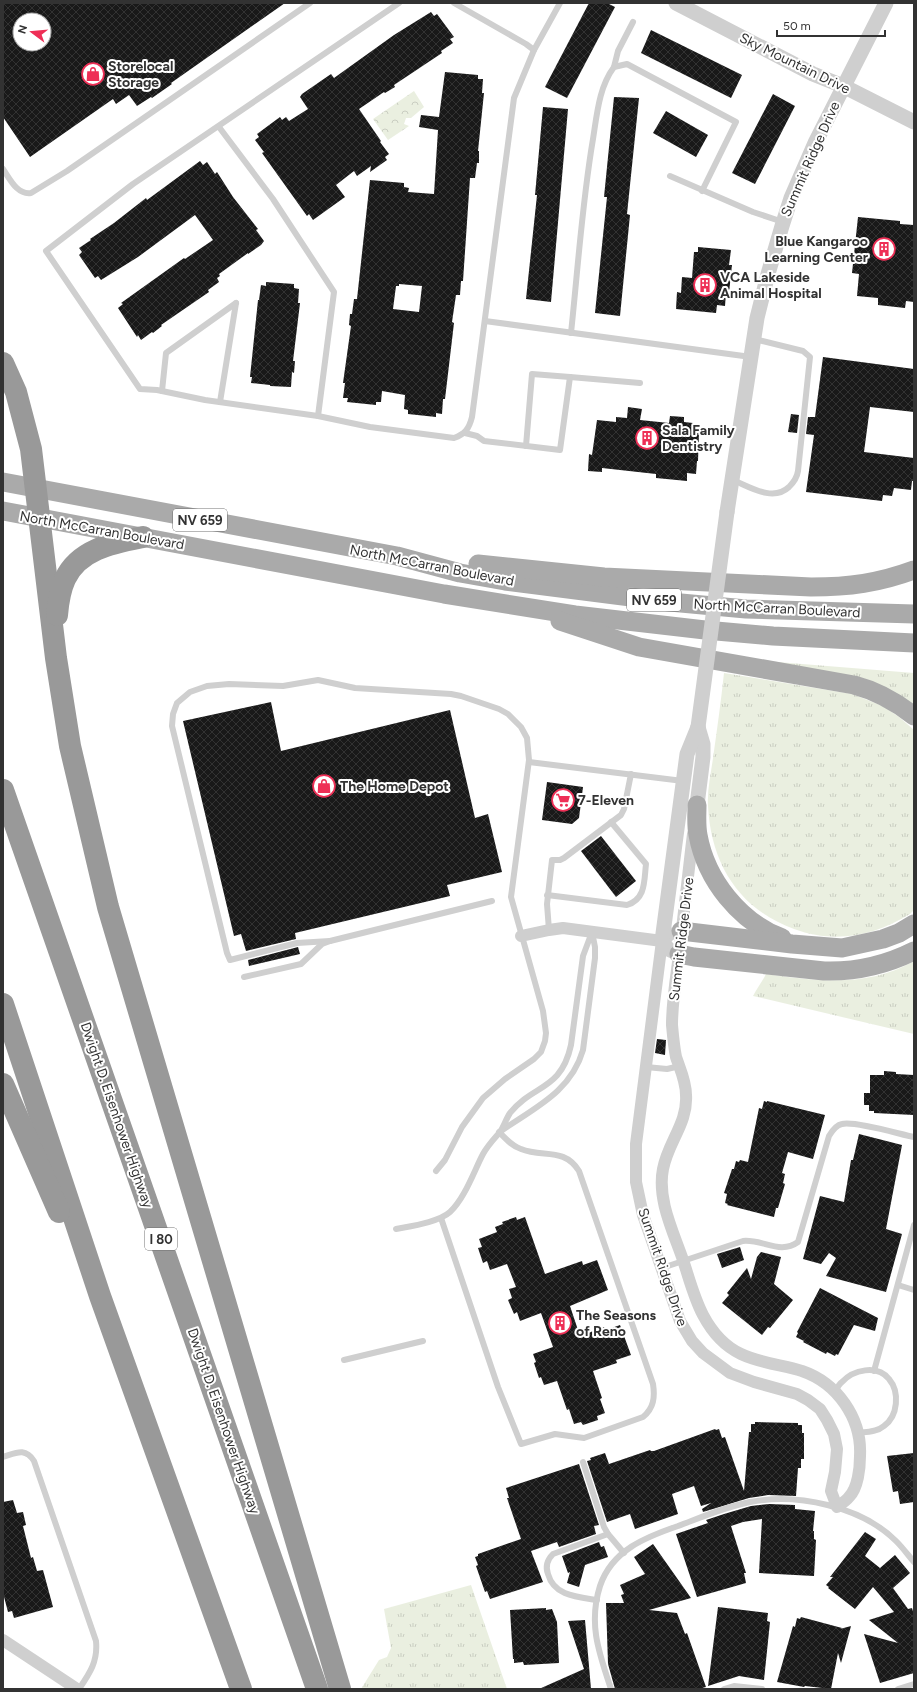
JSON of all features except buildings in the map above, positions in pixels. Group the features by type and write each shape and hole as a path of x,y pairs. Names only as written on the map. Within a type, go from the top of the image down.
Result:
{"highway":[{"path":"3,363 16,392 29,442 56,658 70,746 108,907 340,1689"},
{"path":"56,658 58,609 64,580 71,567 81,558 102,547 143,537"},
{"name":"Dwight D. Eisenhower Highway","path":"3,790 318,1689"},
{"path":"3,1004 100,1296 241,1689"},
{"path":"3,1084 71,1240 100,1296"}],"main road":[{"name":"North McCarran Boulevard","path":"3,482 397,556 467,574 670,602 746,609 914,614"},
{"name":"North McCarran Boulevard","path":"3,511 437,592 575,614 705,630 773,636 914,643"},
{"path":"397,556 604,577 839,587 869,584 914,570"},
{"path":"505,603 639,646 870,689 887,696 914,716"},
{"path":"697,805 698,835 702,851 720,887 732,903 745,916 770,933 785,939 820,947"},
{"path":"681,931 820,947 842,948 864,944 899,933 914,924"},
{"path":"679,954 801,969 842,971 880,964 902,957 914,951"}],"street":[{"name":"Sky Mountain Drive","path":"676,3 813,74 843,86 914,122"},
{"name":"Summit Ridge Drive","path":"698,728 703,744 703,757 673,997 672,1027 674,1044 686,1088 686,1106 680,1127 666,1156 661,1180 662,1193 665,1209 701,1311 716,1336 741,1354 805,1372 818,1378 834,1392 850,1411 858,1433 860,1464 854,1489 850,1497 837,1507 831,1491 837,1458 837,1449 834,1434 820,1409 797,1394 754,1382 730,1373 703,1353 684,1330 643,1215 636,1182 636,1144 686,754 698,728 727,512 754,339 768,274 791,198 814,143 886,3"},
{"path":"522,936 563,928 662,941 671,934 681,931"},
{"path":"662,941 668,949 679,954"},
{"path":"3,1640 78,1689"}],"lane":[{"path":"3,170 14,186 20,191 31,194 99,149 310,3"},
{"path":"399,3 219,127 133,184 46,250 140,389 162,391 220,402 318,416 370,427 454,438 468,430 471,420 485,321 514,98 534,50 560,3"},
{"path":"454,3 534,50"},
{"path":"572,333 586,179 600,98 607,76 614,67 618,51 633,22"},
{"path":"614,67 628,64 736,122 702,191"},
{"path":"219,127 273,199 334,292 318,416"},
{"path":"670,176 753,212 783,222"},
{"path":"162,391 166,353 236,303 220,402"},
{"path":"485,321 751,357"},
{"path":"732,480 766,493 777,493 786,490 792,484 798,471 810,357 803,351 754,339"},
{"path":"526,446 532,374 640,383"},
{"path":"464,433 477,436 484,442 560,450 570,377"},
{"path":"330,941 297,943 230,960 227,953 172,726 173,714 177,703 190,692 207,686 283,686 318,680 355,688 461,696 508,714 521,727 527,738 529,762 511,889 513,905 543,1011 546,1033 545,1041 541,1052 534,1059 505,1079 483,1098 468,1118 445,1160 436,1170"},
{"path":"529,762 683,781"},
{"path":"549,930 547,895 552,860 560,860 564,858 621,815 624,809 631,774"},
{"path":"547,895 627,905 635,903 640,897 643,889 646,864 611,822"},
{"path":"244,977 301,964 322,944 330,941 492,901"},
{"path":"499,1132 557,1093 566,1084 580,1061 583,1050 595,958 595,947 592,932"},
{"path":"396,1229 441,1218 449,1213 456,1206 490,1142 499,1132 510,1114 516,1107 551,1082 564,1066 568,1057 583,956 592,932"},
{"path":"646,1067 667,1069 680,1066"},
{"path":"662,1268 743,1241 750,1240 785,1248 798,1242 829,1136 835,1127 842,1124 854,1124 914,1137"},
{"path":"441,1218 498,1387 521,1444 555,1434 584,1438 643,1417 648,1413 654,1399 653,1384 579,1171 575,1164 562,1156 529,1152 520,1149 499,1132"},
{"path":"874,1371 914,1225"},
{"path":"898,1285 914,1290"},
{"path":"344,1360 423,1341"},
{"path":"834,1392 841,1382 857,1372 867,1370 874,1371 889,1378 895,1391 897,1404 892,1416 885,1426 876,1430 858,1433"},
{"path":"3,1456 26,1452 34,1462 96,1642 97,1652 95,1663 78,1689"},
{"path":"583,1462 604,1527 624,1553"},
{"path":"611,1689 596,1643 595,1622 597,1600 601,1585 611,1566 633,1544 650,1536 749,1502 769,1499 817,1502 837,1507 863,1518 883,1530 896,1540 914,1562"},
{"path":"597,1600 582,1598 562,1592 555,1588 550,1582 547,1564 549,1558 553,1554 608,1534"},
{"path":"898,1689 914,1684"},
{"path":"724,1689 734,1686 742,1686 762,1689"}],"green space":[{"path":"414,91 424,107 411,118 406,118 404,124 409,126 388,140 373,119"},
{"path":"765,661 914,673 914,709"},
{"path":"724,673 852,694 883,706 914,730 914,910 910,914 882,928 868,932 839,937 824,936 809,934 775,920 758,910 743,897 722,865 715,847 710,827 708,806"},
{"path":"914,961 914,1034 753,996 766,974 804,979 860,979 896,970"},
{"path":"471,1585 507,1689 361,1689 379,1660 387,1657 391,1648 384,1609"}],"place":[{"name":"Storelocal Storage","path":"93,74"},
{"name":"Blue Kangaroo Learning Center","path":"884,249"},
{"name":"VCA Lakeside Animal Hospital","path":"705,285"},
{"name":"Sala Family Dentistry","path":"647,438"},
{"name":"The Home Depot","path":"324,786"},
{"name":"7-Eleven","path":"563,800"},
{"name":"The Seasons of Reno","path":"560,1323"}]}
